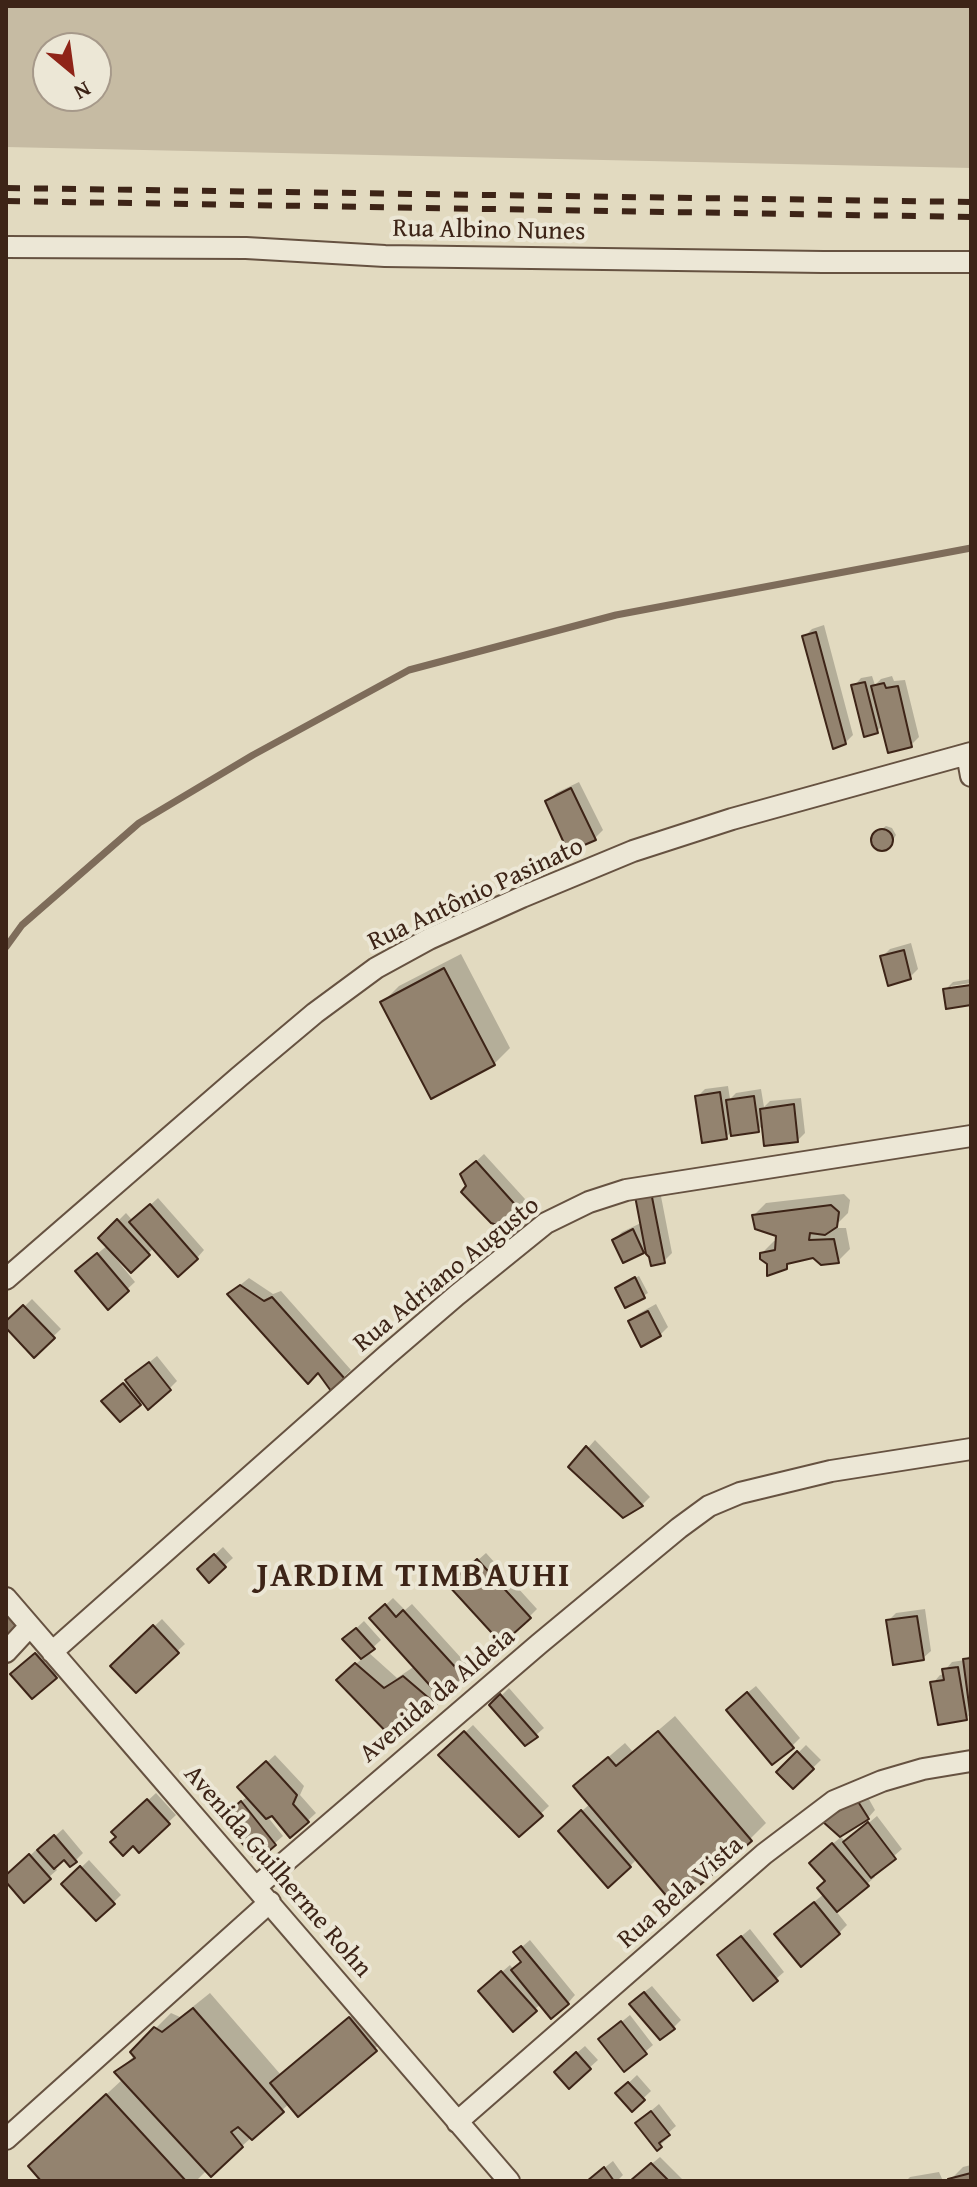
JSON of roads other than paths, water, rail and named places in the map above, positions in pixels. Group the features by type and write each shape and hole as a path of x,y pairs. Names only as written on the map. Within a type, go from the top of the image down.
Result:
{"street":[{"name":"Rua Albino Nunes","path":"6,247 246,248 385,256 971,262"},
{"path":"969,754 971,776"},
{"name":"Rua Antônio Pasinato","path":"6,1279 240,1076 315,1013 376,968 522,897 633,851 732,819 969,754"},
{"name":"Rua Adriano Augusto","path":"52,1652 387,1355 546,1223 589,1202 626,1190 971,1136"},
{"name":"Avenida da Aldeia","path":"6,2139 263,1894 506,1672 709,1506 740,1493 831,1471 971,1449"},
{"name":"Avenida Guilherme Rohn","path":"6,1598 509,2181"},
{"path":"6,1652 30,1626"},
{"name":"Rua Bela Vista","path":"457,2122 764,1854 834,1801 882,1781 923,1769 971,1761"}],"waterway":[{"path":"6,947 22,925 139,823 253,755 409,670 616,615 971,548"}],"railway":[{"path":"6,188 971,202"},
{"path":"6,201 971,217"}],"district":[{"name":"JARDIM TIMBAUHI","path":"414,1577"}]}
